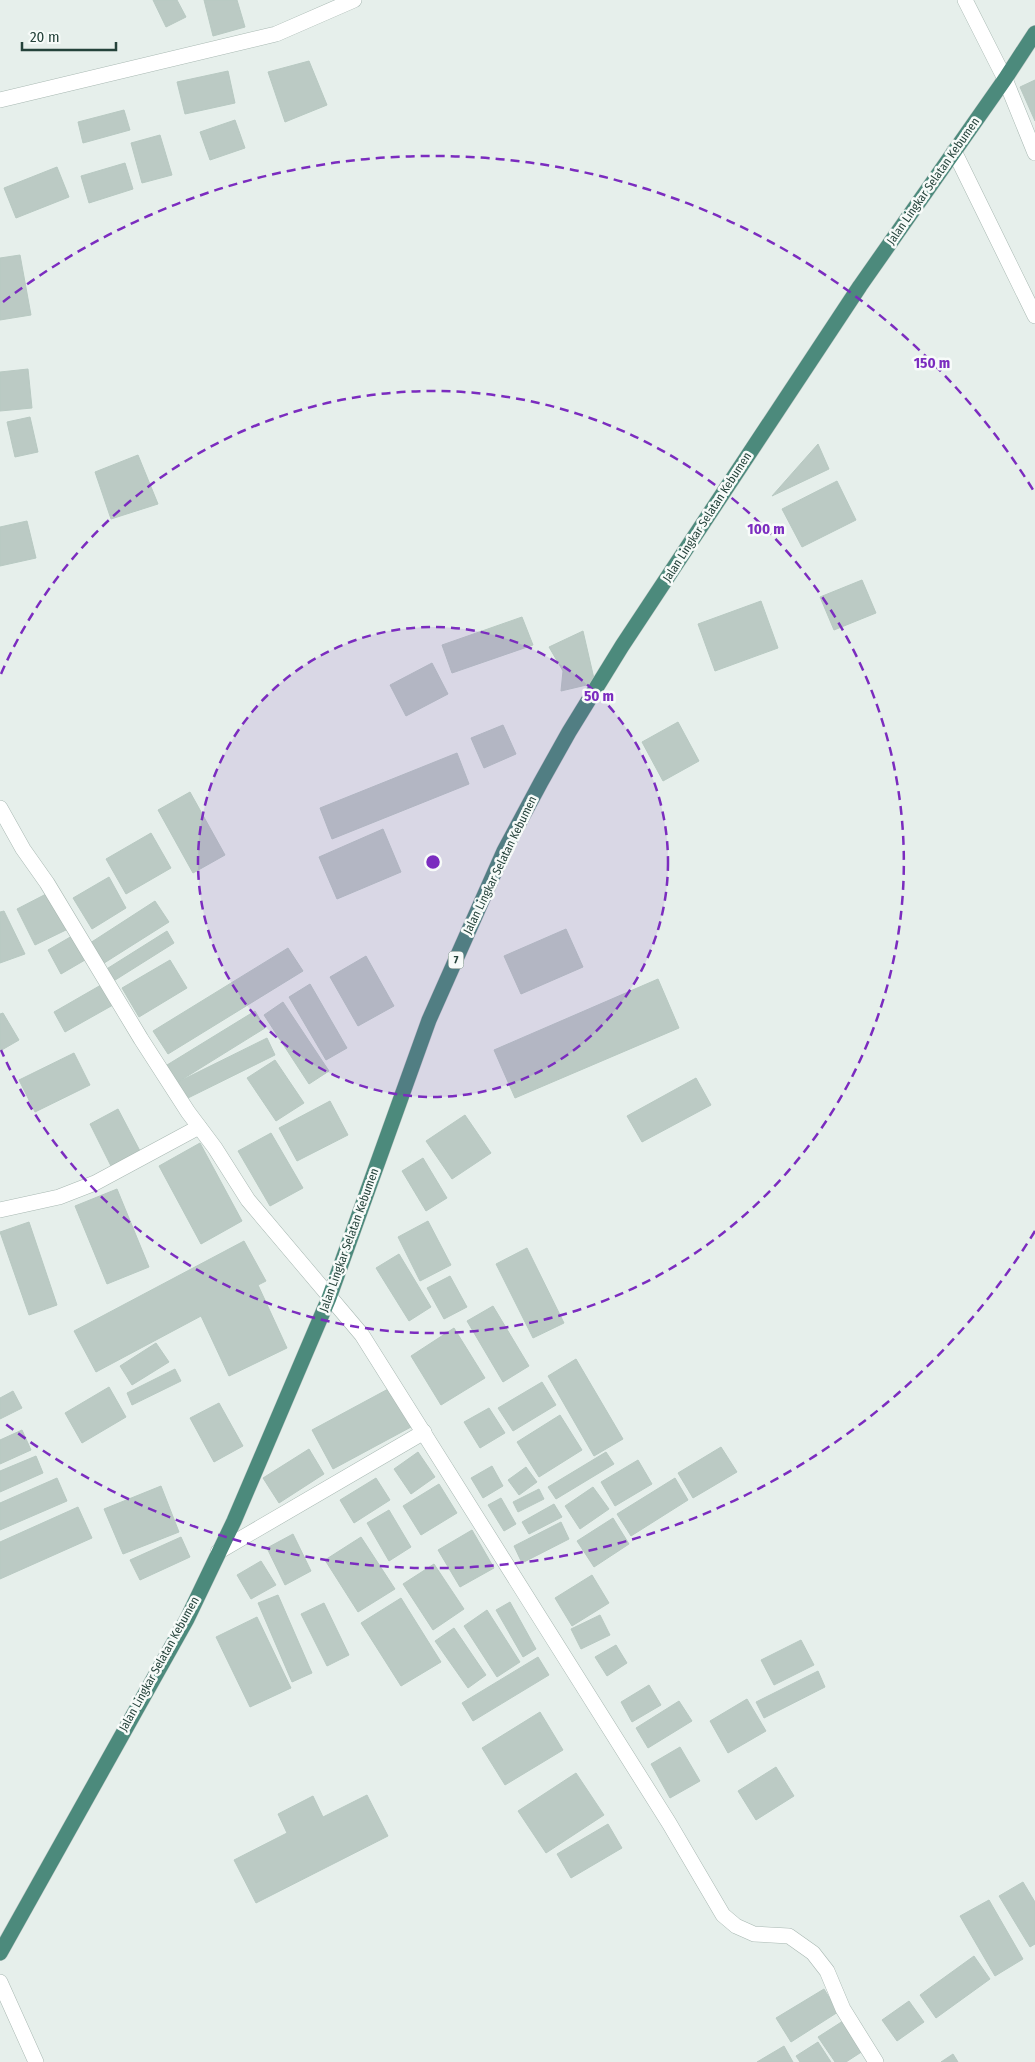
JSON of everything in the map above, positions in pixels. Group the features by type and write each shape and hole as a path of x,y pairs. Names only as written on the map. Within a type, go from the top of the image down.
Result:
{"highway":[{"name":"Jalan Lingkar Selatan Kebumen","path":"0,1953 187,1619 234,1521 329,1298 429,1020 504,852 541,782 568,732 628,638 860,286 1035,33"}],"street":[{"path":"0,100 276,34 354,0"},
{"path":"965,0 1005,79 1035,153"},
{"path":"954,151 1035,316"},
{"path":"0,808 4,824 47,883 141,1039 199,1127 216,1148 248,1200 362,1335 669,1823 723,1915 736,1926 754,1934 789,1936 813,1953 827,1971 843,2009 876,2062"},
{"path":"0,1210 59,1197 95,1183 199,1127"},
{"path":"218,1552 424,1432"},
{"path":"0,1982 36,2062"}],"building":[{"path":"153,0 177,0 186,17 166,27"},
{"path":"204,0 237,0 245,27 213,36"},
{"path":"309,61 327,105 285,122 268,72"},
{"path":"228,71 235,103 185,114 177,82"},
{"path":"1035,80 1035,121 1020,87"},
{"path":"124,110 130,130 83,143 78,122"},
{"path":"235,120 245,148 210,160 200,132"},
{"path":"160,135 172,175 142,183 131,143"},
{"path":"125,163 133,189 89,203 81,176"},
{"path":"57,167 69,197 16,218 4,188"},
{"path":"20,255 31,315 0,320 0,258"},
{"path":"28,369 32,408 0,411 0,372"},
{"path":"30,417 38,452 15,457 7,422"},
{"path":"818,444 829,469 772,496"},
{"path":"138,455 158,504 111,519 95,472"},
{"path":"837,481 856,520 802,547 782,509"},
{"path":"27,521 36,558 0,566 0,527"},
{"path":"862,580 876,613 834,630 820,597"},
{"path":"761,601 778,648 715,671 698,624"},
{"path":"522,617 533,645 452,673 442,645"},
{"path":"583,631 595,683 561,691 563,671 549,647"},
{"path":"432,663 448,694 406,716 390,685"},
{"path":"678,722 699,761 663,781 642,742"},
{"path":"503,725 516,754 484,768 471,738"},
{"path":"457,753 469,784 332,839 320,808"},
{"path":"190,792 225,855 193,873 158,810"},
{"path":"383,829 401,872 337,899 319,857"},
{"path":"151,833 171,868 126,894 106,859"},
{"path":"109,877 126,908 92,929 73,898"},
{"path":"50,892 68,929 35,945 17,909"},
{"path":"155,901 169,922 101,965 87,945"},
{"path":"4,911 25,954 0,963 0,912"},
{"path":"566,929 583,967 521,994 504,956"},
{"path":"167,931 174,943 112,982 105,970"},
{"path":"72,936 85,960 61,974 48,950"},
{"path":"288,948 303,971 168,1054 153,1031"},
{"path":"366,956 394,1006 358,1026 330,977"},
{"path":"170,960 187,988 139,1017 122,988"},
{"path":"658,979 679,1028 515,1098 494,1050"},
{"path":"310,984 347,1048 326,1060 289,997"},
{"path":"101,985 113,1005 65,1032 54,1012"},
{"path":"283,1002 329,1071 309,1084 264,1015"},
{"path":"255,1011 265,1028 178,1082 167,1065"},
{"path":"3,1013 19,1040 0,1051 0,1014"},
{"path":"267,1038 275,1055 186,1099 178,1082"},
{"path":"74,1053 90,1085 35,1112 19,1080"},
{"path":"275,1060 304,1103 276,1121 247,1078"},
{"path":"696,1078 711,1105 642,1142 627,1116"},
{"path":"330,1101 348,1135 297,1161 279,1128"},
{"path":"118,1109 140,1151 111,1166 90,1124"},
{"path":"465,1115 491,1153 452,1179 426,1141"},
{"path":"271,1133 303,1188 270,1206 238,1151"},
{"path":"200,1143 242,1221 201,1244 159,1166"},
{"path":"423,1158 447,1198 426,1211 402,1171"},
{"path":"117,1189 149,1267 107,1284 75,1206"},
{"path":"428,1221 451,1265 420,1281 398,1237"},
{"path":"29,1222 57,1305 29,1315 0,1232"},
{"path":"244,1241 266,1281 258,1285 287,1348 229,1376 201,1316 96,1372 74,1331"},
{"path":"527,1248 564,1323 533,1338 496,1264"},
{"path":"399,1254 431,1307 409,1321 376,1268"},
{"path":"450,1276 467,1307 444,1319 427,1288"},
{"path":"493,1306 529,1366 503,1382 467,1321"},
{"path":"454,1328 485,1378 441,1405 411,1356"},
{"path":"156,1343 169,1362 132,1385 120,1366"},
{"path":"576,1359 623,1439 594,1456 548,1376"},
{"path":"175,1369 181,1381 132,1405 127,1393"},
{"path":"542,1382 556,1405 513,1431 498,1408"},
{"path":"109,1387 126,1417 82,1443 65,1413"},
{"path":"390,1388 411,1427 333,1469 312,1430"},
{"path":"13,1391 22,1408 0,1419 0,1398"},
{"path":"219,1403 243,1446 214,1462 190,1418"},
{"path":"489,1408 505,1433 480,1448 464,1422"},
{"path":"560,1415 582,1450 539,1477 517,1442"},
{"path":"22,1430 31,1450 0,1464 0,1440"},
{"path":"721,1447 737,1472 693,1498 678,1473"},
{"path":"309,1449 324,1474 279,1503 263,1478"},
{"path":"418,1452 435,1477 411,1494 394,1469"},
{"path":"606,1452 614,1464 556,1499 548,1487"},
{"path":"36,1456 43,1473 0,1492 0,1471"},
{"path":"638,1460 652,1484 615,1506 601,1482"},
{"path":"492,1466 503,1486 483,1498 471,1478"},
{"path":"526,1467 537,1482 519,1495 508,1480"},
{"path":"57,1478 67,1501 0,1530 0,1503"},
{"path":"376,1478 390,1500 354,1523 340,1500"},
{"path":"675,1478 688,1500 631,1536 617,1514"},
{"path":"439,1484 457,1513 421,1535 403,1506"},
{"path":"161,1486 179,1532 123,1554 104,1509"},
{"path":"593,1487 609,1509 580,1529 565,1506"},
{"path":"539,1489 544,1499 518,1512 513,1502"},
{"path":"501,1498 516,1524 504,1531 488,1505"},
{"path":"554,1504 562,1517 529,1534 522,1522"},
{"path":"78,1507 92,1538 0,1579 0,1542"},
{"path":"389,1510 411,1547 389,1561 367,1523"},
{"path":"613,1518 629,1544 594,1567 577,1541"},
{"path":"561,1522 569,1539 522,1563 514,1546"},
{"path":"472,1530 494,1568 460,1587 438,1550"},
{"path":"293,1534 311,1571 285,1585 267,1548"},
{"path":"181,1537 190,1557 140,1580 130,1560"},
{"path":"361,1537 395,1589 358,1612 325,1560"},
{"path":"261,1561 276,1585 251,1599 237,1575"},
{"path":"434,1564 464,1609 433,1630 403,1584"},
{"path":"592,1575 609,1603 572,1626 555,1598"},
{"path":"278,1595 312,1673 292,1682 258,1603"},
{"path":"401,1598 441,1662 401,1686 361,1623"},
{"path":"510,1602 536,1649 523,1657 496,1610"},
{"path":"324,1603 349,1655 327,1666 301,1614"},
{"path":"487,1610 520,1662 497,1677 464,1626"},
{"path":"600,1615 610,1635 581,1649 571,1629"},
{"path":"257,1617 291,1688 250,1707 216,1637"},
{"path":"454,1628 486,1675 468,1688 435,1641"},
{"path":"801,1640 814,1665 774,1685 761,1660"},
{"path":"616,1645 627,1663 607,1676 595,1657"},
{"path":"538,1657 549,1675 473,1721 462,1703"},
{"path":"818,1671 825,1687 764,1718 756,1702"},
{"path":"649,1685 661,1705 632,1722 621,1702"},
{"path":"747,1699 766,1731 728,1753 710,1721"},
{"path":"679,1701 692,1721 648,1748 636,1728"},
{"path":"540,1712 563,1750 505,1785 482,1748"},
{"path":"680,1747 700,1781 670,1798 651,1764"},
{"path":"776,1767 794,1796 756,1820 738,1791"},
{"path":"576,1773 604,1815 546,1853 518,1811"},
{"path":"367,1795 388,1836 256,1903 234,1860 287,1833 278,1814 313,1796 323,1817"},
{"path":"608,1824 622,1848 571,1878 557,1854"},
{"path":"1023,1882 1035,1902 1035,1944 1030,1947 999,1896"},
{"path":"989,1900 1023,1959 995,1976 960,1916"},
{"path":"974,1956 990,1979 936,2018 920,1995"},
{"path":"824,1989 838,2012 791,2042 776,2018"},
{"path":"909,2001 924,2022 897,2041 882,2020"},
{"path":"843,2021 863,2051 846,2062 835,2062 818,2037"},
{"path":"818,2042 831,2062 800,2062 796,2056"},
{"path":"784,2046 793,2062 757,2062"},
{"path":"953,2054 958,2062 941,2062"}]}
